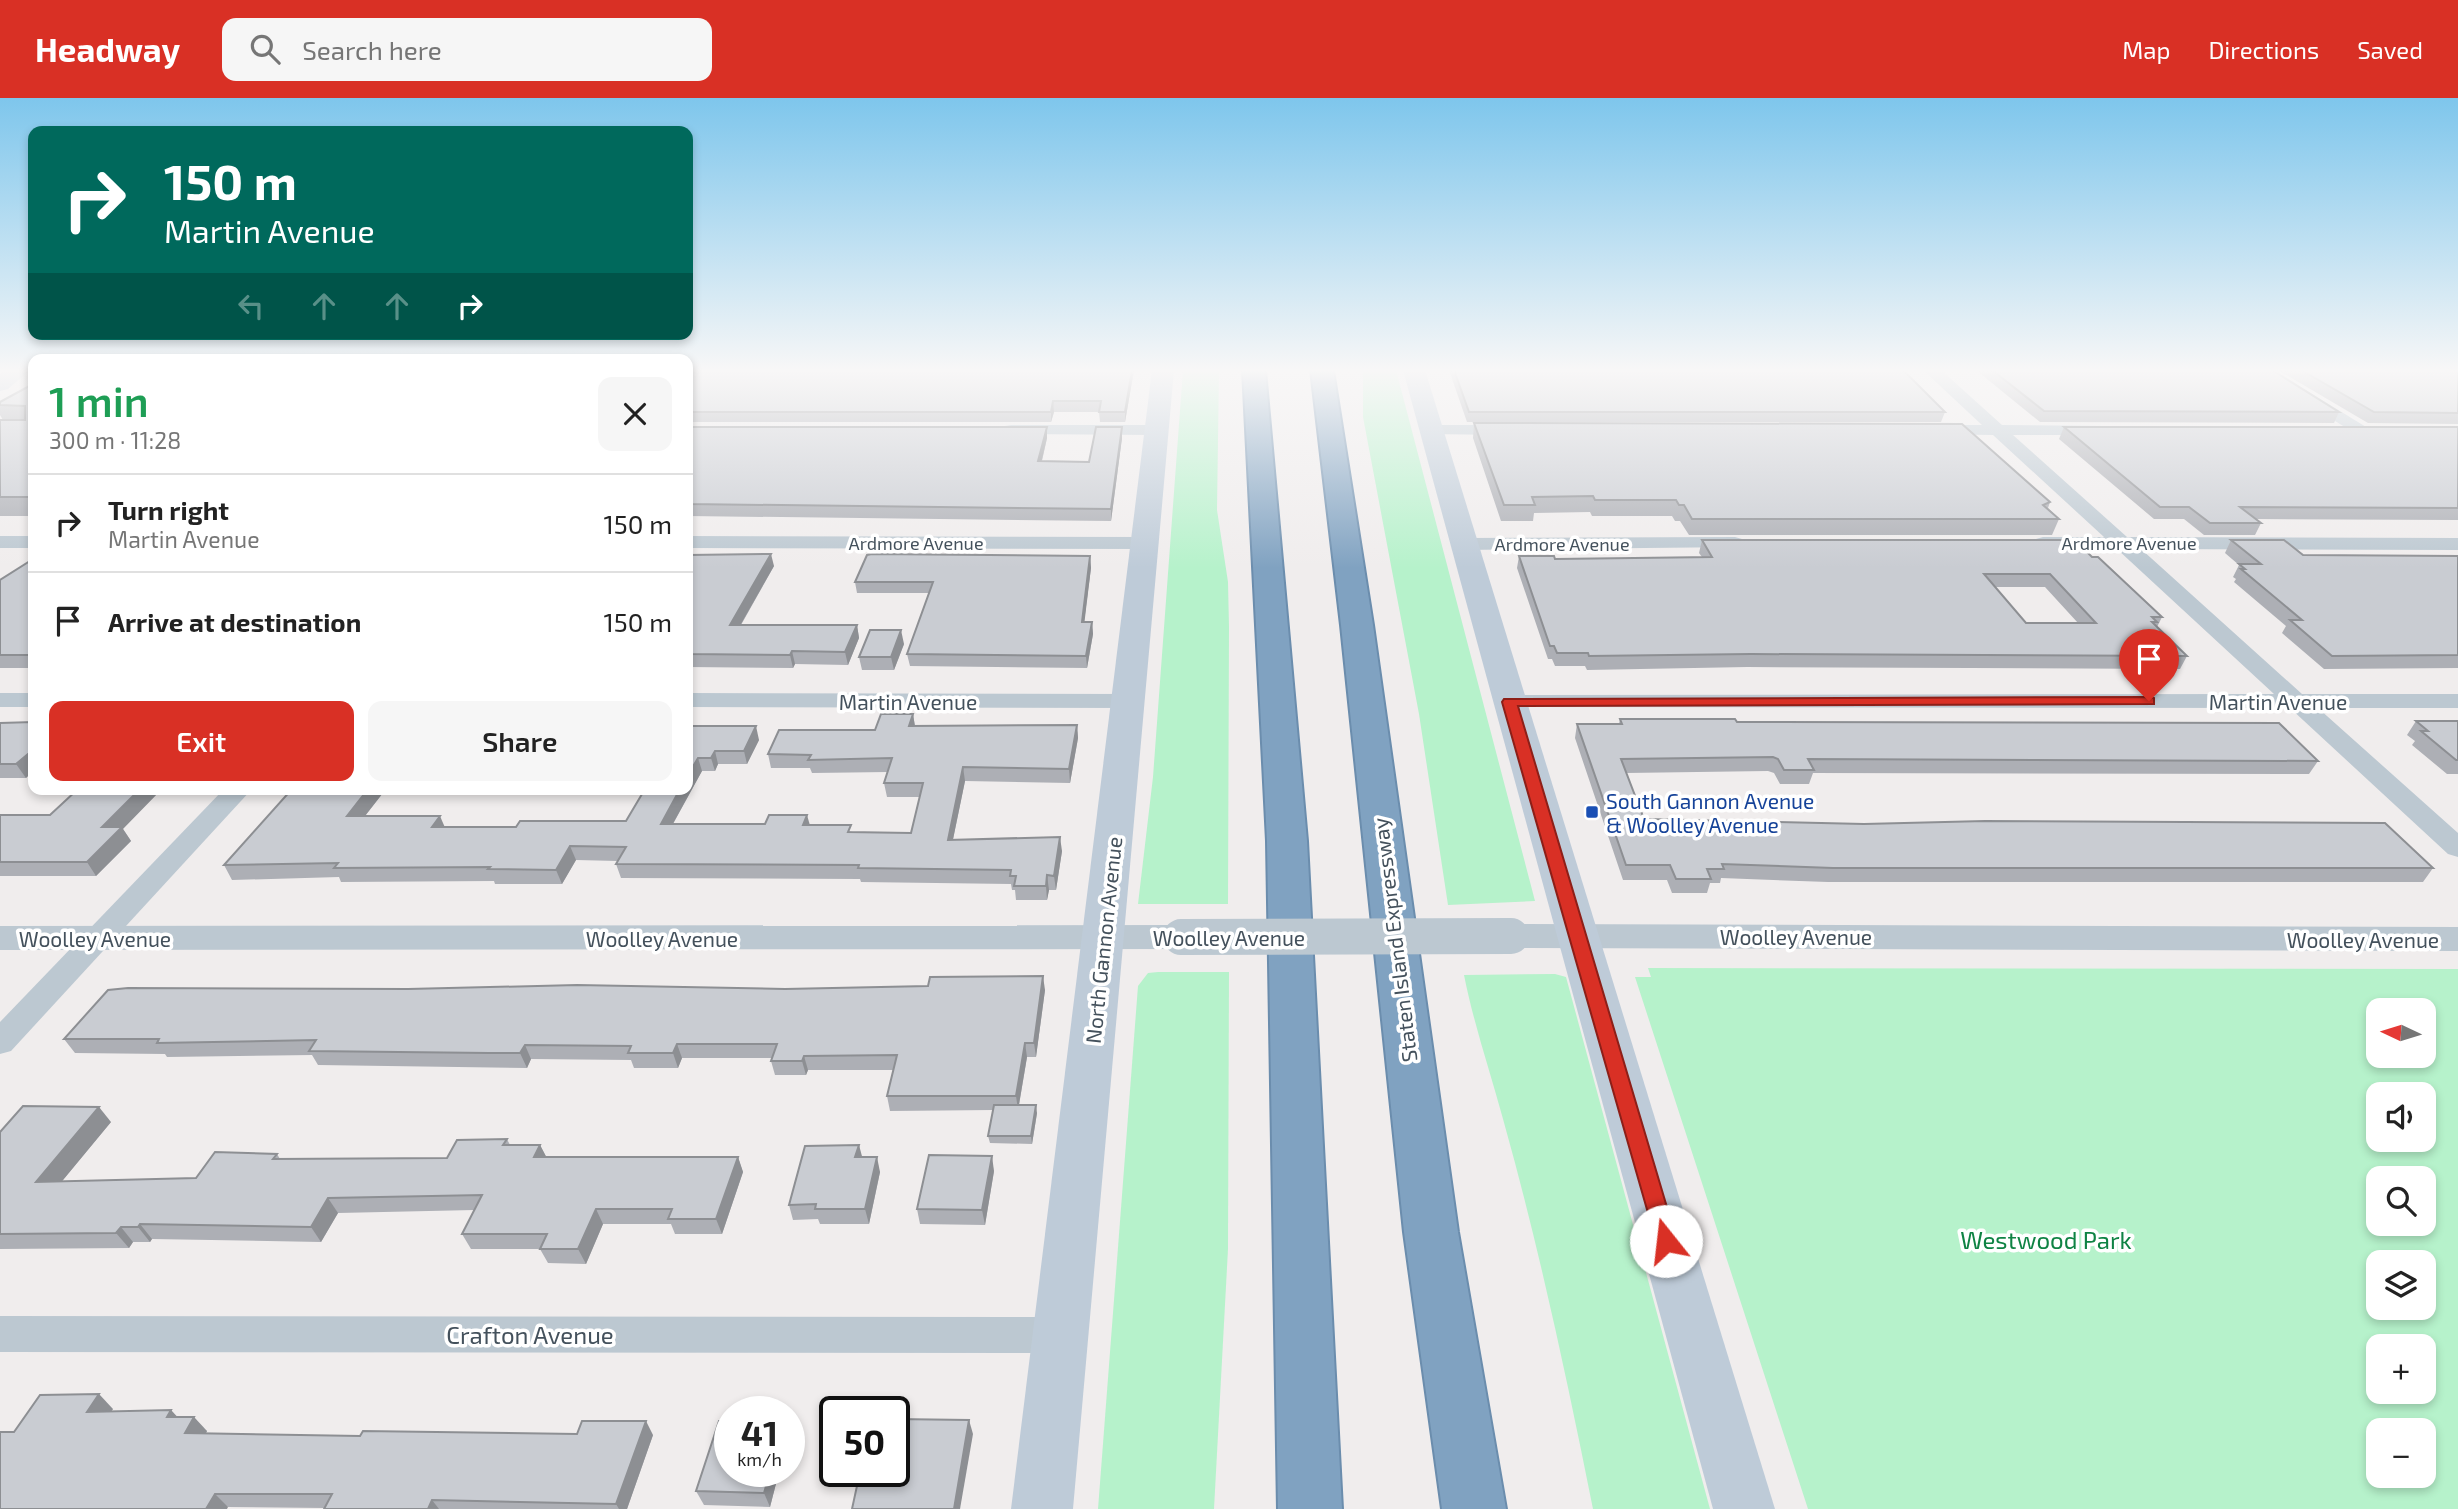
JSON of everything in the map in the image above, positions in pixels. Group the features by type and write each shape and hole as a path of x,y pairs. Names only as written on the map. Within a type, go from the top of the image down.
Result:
{"highway":[{"path":"1259,436 1287,841 1310,1509"},
{"name":"Staten Island Expressway","path":"1331,436 1357,625 1431,1233 1474,1509"}],"main road":[{"name":"North Gannon Avenue","path":"1042,1509 1156,436"},
{"path":"1433,436 1744,1509"}],"street":[{"path":"2005,436 2458,848"},
{"path":"0,542 28,542"},
{"name":"Ardmore Avenue","path":"693,542 1145,543"},
{"name":"Ardmore Avenue","path":"2017,543 2458,544"},
{"name":"Ardmore Avenue","path":"1463,544 1754,544"},
{"path":"0,700 28,700"},
{"name":"Martin Avenue","path":"693,700 1128,701"},
{"name":"Martin Avenue","path":"1509,702 2458,701"},
{"path":"0,1042 233,795"},
{"name":"Woolley Avenue","path":"0,938 1577,936 2458,939"},
{"name":"Crafton Avenue","path":"0,1334 1059,1335"}],"green space":[{"path":"1178,436 1218,436 1217,510 1228,582 1229,627 1228,904 1138,904 1153,777"},
{"path":"1367,436 1413,436 1535,901 1448,905 1419,714"},
{"name":"Westwood Park","path":"1648,968 2458,969 2458,1509 1808,1509 1635,977 1651,977"},
{"path":"1229,972 1228,1249 1214,1509 1098,1509 1138,986 1148,973"},
{"path":"1555,974 1566,977 1710,1509 1593,1509 1540,1264 1464,975"}],"building":[{"path":"0,436 28,436 28,497 0,497"},
{"path":"693,436 1045,436 1038,461 1089,462 1094,436 1121,436 1111,509 693,504"},
{"path":"1479,436 1975,436 2050,502 2043,505 2059,519 1692,519 1684,505 1679,505 1676,500 1595,500 1593,496 1532,497 1535,505 1504,505"},
{"path":"2075,436 2458,436 2458,508 2240,507 2261,523 2210,523 2189,507 2160,507"},
{"path":"1702,540 2075,540 2092,557 2098,557 2162,617 2152,617 2157,622 2152,622 2187,656 1589,656 1588,653 1557,653 1554,646 1550,646 1519,556 1554,556 1555,559 1712,557","holes":["1984,574 2050,574 2096,623 2026,623"]},
{"path":"2231,540 2284,540 2303,555 2458,556 2458,655 2332,656 2290,620 2302,620 2241,569 2245,569 2239,564 2261,564"},
{"path":"771,554 730,625 857,625 845,652 792,651 790,655 693,654 693,555"},
{"path":"867,555 1090,556 1082,622 1092,622 1086,656 907,654 933,582 855,582"},
{"path":"28,562 28,655 0,655 0,580"},
{"path":"870,630 901,630 891,657 859,657"},
{"path":"881,714 913,714 909,726 1077,725 1069,769 963,767 948,840 1060,837 1054,876 1047,875 1046,886 1014,886 1016,876 1010,876 1011,870 858,868 859,865 616,864 626,847 570,846 556,870 488,869 490,867 334,868 338,863 224,865 287,795 363,795 347,816 440,816 432,827 516,827 520,821 626,821 641,795 677,795 661,824 765,824 769,815 807,815 803,825 851,825 848,832 911,833 923,783 884,783 892,758 808,760 811,755 768,754 779,730 875,730"},
{"path":"1620,719 1735,719 1737,722 2279,723 2318,761 1808,759 1814,770 1784,770 1778,759 1773,757 1621,759 1644,819 1864,824 1985,821 2385,823 2433,868 1833,868 1722,864 1724,869 1707,869 1711,879 1676,879 1670,865 1626,865 1577,724 1622,724"},
{"path":"2416,721 2458,721 2458,760 2421,731 2428,731"},
{"path":"28,722 28,754 16,764 0,764 0,723"},
{"path":"693,726 756,726 744,751 715,751 711,758 698,758 693,766"},
{"path":"72,795 134,795 102,827 122,827 87,862 0,862 0,815 50,815"},
{"path":"1043,976 1034,1043 1025,1043 1016,1096 887,1096 897,1055 804,1056 802,1061 771,1061 777,1044 677,1044 673,1053 628,1053 631,1046 525,1045 520,1053 489,1053 309,1051 316,1040 157,1043 159,1039 64,1039 108,990 128,988 408,989 577,985 785,989 928,986 930,977"},
{"path":"994,1105 1036,1105 1031,1136 988,1136"},
{"path":"23,1106 99,1107 36,1182 196,1178 215,1152 277,1154 273,1159 447,1158 457,1140 507,1139 503,1145 540,1145 534,1157 738,1157 716,1219 668,1219 672,1209 596,1209 578,1249 540,1249 547,1234 462,1234 482,1195 328,1198 311,1227 140,1224 138,1227 121,1227 116,1233 0,1234 0,1132"},
{"path":"859,1145 855,1157 877,1157 865,1209 815,1209 816,1204 789,1205 805,1146"},
{"path":"929,1155 992,1156 982,1210 917,1209"},
{"path":"99,1394 87,1412 171,1410 167,1417 194,1417 185,1433 360,1436 363,1431 577,1434 582,1421 646,1421 616,1504 432,1500 428,1509 324,1509 332,1494 215,1494 206,1509 0,1509 0,1432 14,1432 40,1395"},
{"path":"910,1419 969,1420 954,1509 852,1509 857,1487 910,1487"},
{"path":"714,1436 714,1487 766,1487 764,1493 696,1491"}],"place":[{"name":"South Gannon Avenue & Woolley Avenue","path":"1592,812"}],"route":[{"path":"1666,1241 1509,702 2149,701"}]}
